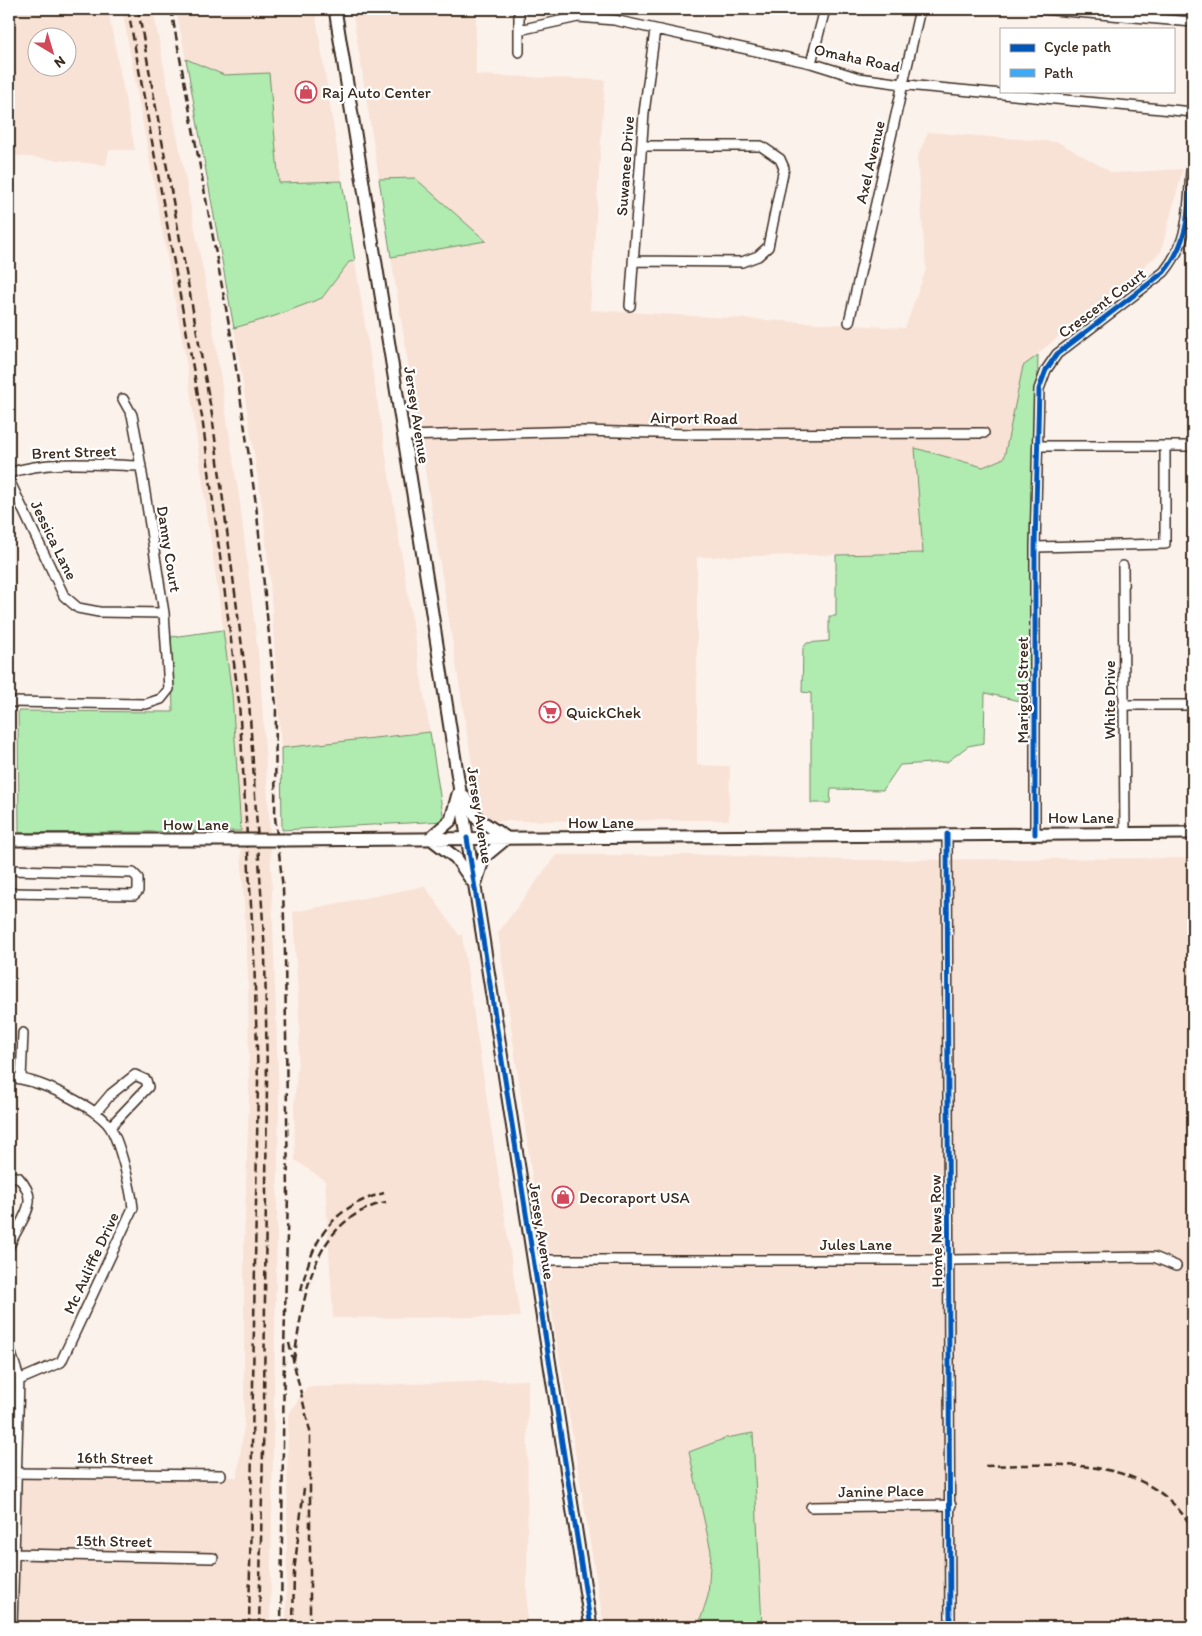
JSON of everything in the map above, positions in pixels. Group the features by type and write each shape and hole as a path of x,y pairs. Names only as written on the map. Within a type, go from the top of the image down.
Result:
{"main road":[{"name":"Jersey Avenue","path":"335,9 475,884 591,1627"},
{"path":"459,788 478,819 507,838 484,857 475,884"},
{"path":"459,788 451,820 430,838 459,861 475,884"},
{"name":"How Lane","path":"9,840 284,840 1193,833"}],"street":[{"path":"519,9 519,52"},
{"path":"810,63 825,9"},
{"name":"Axel Avenue","path":"849,322 920,9"},
{"path":"1041,9 1193,22"},
{"name":"Omaha Road","path":"519,30 578,17 614,20 810,63 859,78 903,84 1193,112"},
{"name":"Suwanee Drive","path":"630,306 642,146 655,30"},
{"path":"633,261 742,262 764,251 768,247 784,168 780,159 761,146 642,146"},
{"name":"Crescent Court","path":"1035,547 1039,389 1046,370 1062,349 1164,272 1175,258 1183,240 1187,223 1191,171"},
{"name":"Danny Court","path":"9,702 146,704 161,699 169,689 164,613 141,466 132,415 123,399"},
{"name":"Airport Road","path":"403,436 584,431 700,434 984,433"},
{"path":"1038,446 1193,446"},
{"path":"1035,547 1165,544 1165,446"},
{"name":"Brent Street","path":"9,473 30,466 83,464 141,466"},
{"name":"Jessica Lane","path":"9,480 64,596 78,608 99,612 164,613"},
{"name":"Marigold Street","path":"1035,547 1035,834"},
{"name":"White Drive","path":"1123,566 1125,833"},
{"path":"1123,705 1193,705"},
{"name":"Home News Row","path":"947,834 950,1627"},
{"path":"9,870 133,874 138,878 138,892 134,895 9,893"},
{"path":"21,1079 23,1033"},
{"path":"95,1113 111,1094 135,1075 146,1080 148,1087 143,1094 110,1127"},
{"name":"Mc Auliffe Drive","path":"9,1078 21,1079 46,1086 95,1113 110,1127 131,1187 133,1208 61,1362 19,1380"},
{"path":"9,1177 18,1177 28,1188 30,1203 11,1233 9,1246"},
{"name":"Jules Lane","path":"534,1260 950,1260 1154,1257 1176,1266"},
{"path":"9,1347 19,1380 12,1472 14,1554 12,1627"},
{"name":"16th Street","path":"12,1472 221,1475"},
{"name":"Janine Place","path":"811,1507 951,1505"},
{"name":"15th Street","path":"14,1554 213,1558"}],"shaded area":[{"path":"9,9 108,9 135,150 109,150 106,165 9,155"},
{"path":"122,9 153,9 208,296 240,503 260,669 270,831 279,1107 270,1627 11,1627 13,1473 237,1477 244,1425 244,1248 249,1094 248,975 232,694 186,361"},
{"path":"176,9 315,9 342,181 278,183 269,73 224,75 186,59"},
{"path":"352,9 476,9 476,75 605,80 590,310 905,328 926,269 917,158 928,132 1058,142 1113,173 1183,169 1161,252 1023,366 1004,458 983,467 915,448 923,553 697,557 697,765 730,766 729,820 481,821 391,257 485,241 415,178 379,179"},
{"path":"355,261 430,732 281,748 270,582 263,512 234,328 275,316 322,298 349,262"},
{"path":"556,855 715,855 847,860 1193,858 1193,1627 762,1627 761,1577 689,1452 711,1551 708,1596 698,1627 604,1627 545,1271 498,933"},
{"path":"425,886 459,935 462,935 520,1317 333,1318 325,1181 295,1160 294,1107 300,1034 293,912"},
{"path":"528,1380 527,1627 286,1627 288,1415 307,1387"}],"green space":[{"path":"186,59 224,75 269,73 279,183 342,181 355,261 349,262 322,298 275,316 234,328"},
{"path":"415,178 486,241 391,257 379,179"},
{"path":"1038,355 1032,704 985,693 984,743 968,746 947,762 900,765 883,790 831,789 830,803 811,803 811,693 802,692 803,648 807,643 829,641 829,616 836,616 836,555 923,553 915,448 983,467 1004,458 1023,366"},
{"path":"223,630 232,694 241,831 19,833 18,711 173,712 171,637"},
{"path":"430,732 444,821 282,830 281,748"},
{"path":"753,1433 762,1627 698,1627 708,1596 711,1551 689,1452 726,1438"}],"railway":[{"path":"128,9 202,417 239,702 254,955 258,1081 249,1627"},
{"path":"138,9 212,415 249,701 265,954 267,1081 264,1405 259,1627"},
{"path":"171,9 232,341 256,504 276,706 275,817 283,889 288,1195 281,1627"},
{"path":"301,1291 311,1256 327,1228 350,1207 384,1193"},
{"path":"294,1360 308,1286 316,1263 327,1242 342,1225 361,1211 386,1202"},
{"path":"289,1343 310,1431 310,1627"},
{"path":"985,1466 1072,1465 1127,1475 1152,1487 1174,1504 1193,1529"},
{"path":"293,1627 294,1572 304,1488"}],"marked path":[{"path":"1191,171 1193,136"}],"cycle path":[{"path":"1035,834 1035,547 1039,389 1046,370 1057,354 1164,272 1173,260 1179,248 1186,224 1191,171"},
{"path":"947,834 950,1627"},
{"path":"467,838 591,1627"}],"place":[{"name":"Raj Auto Center","path":"306,92"},
{"name":"QuickChek","path":"550,712"},
{"name":"Decoraport USA","path":"563,1197"}]}
